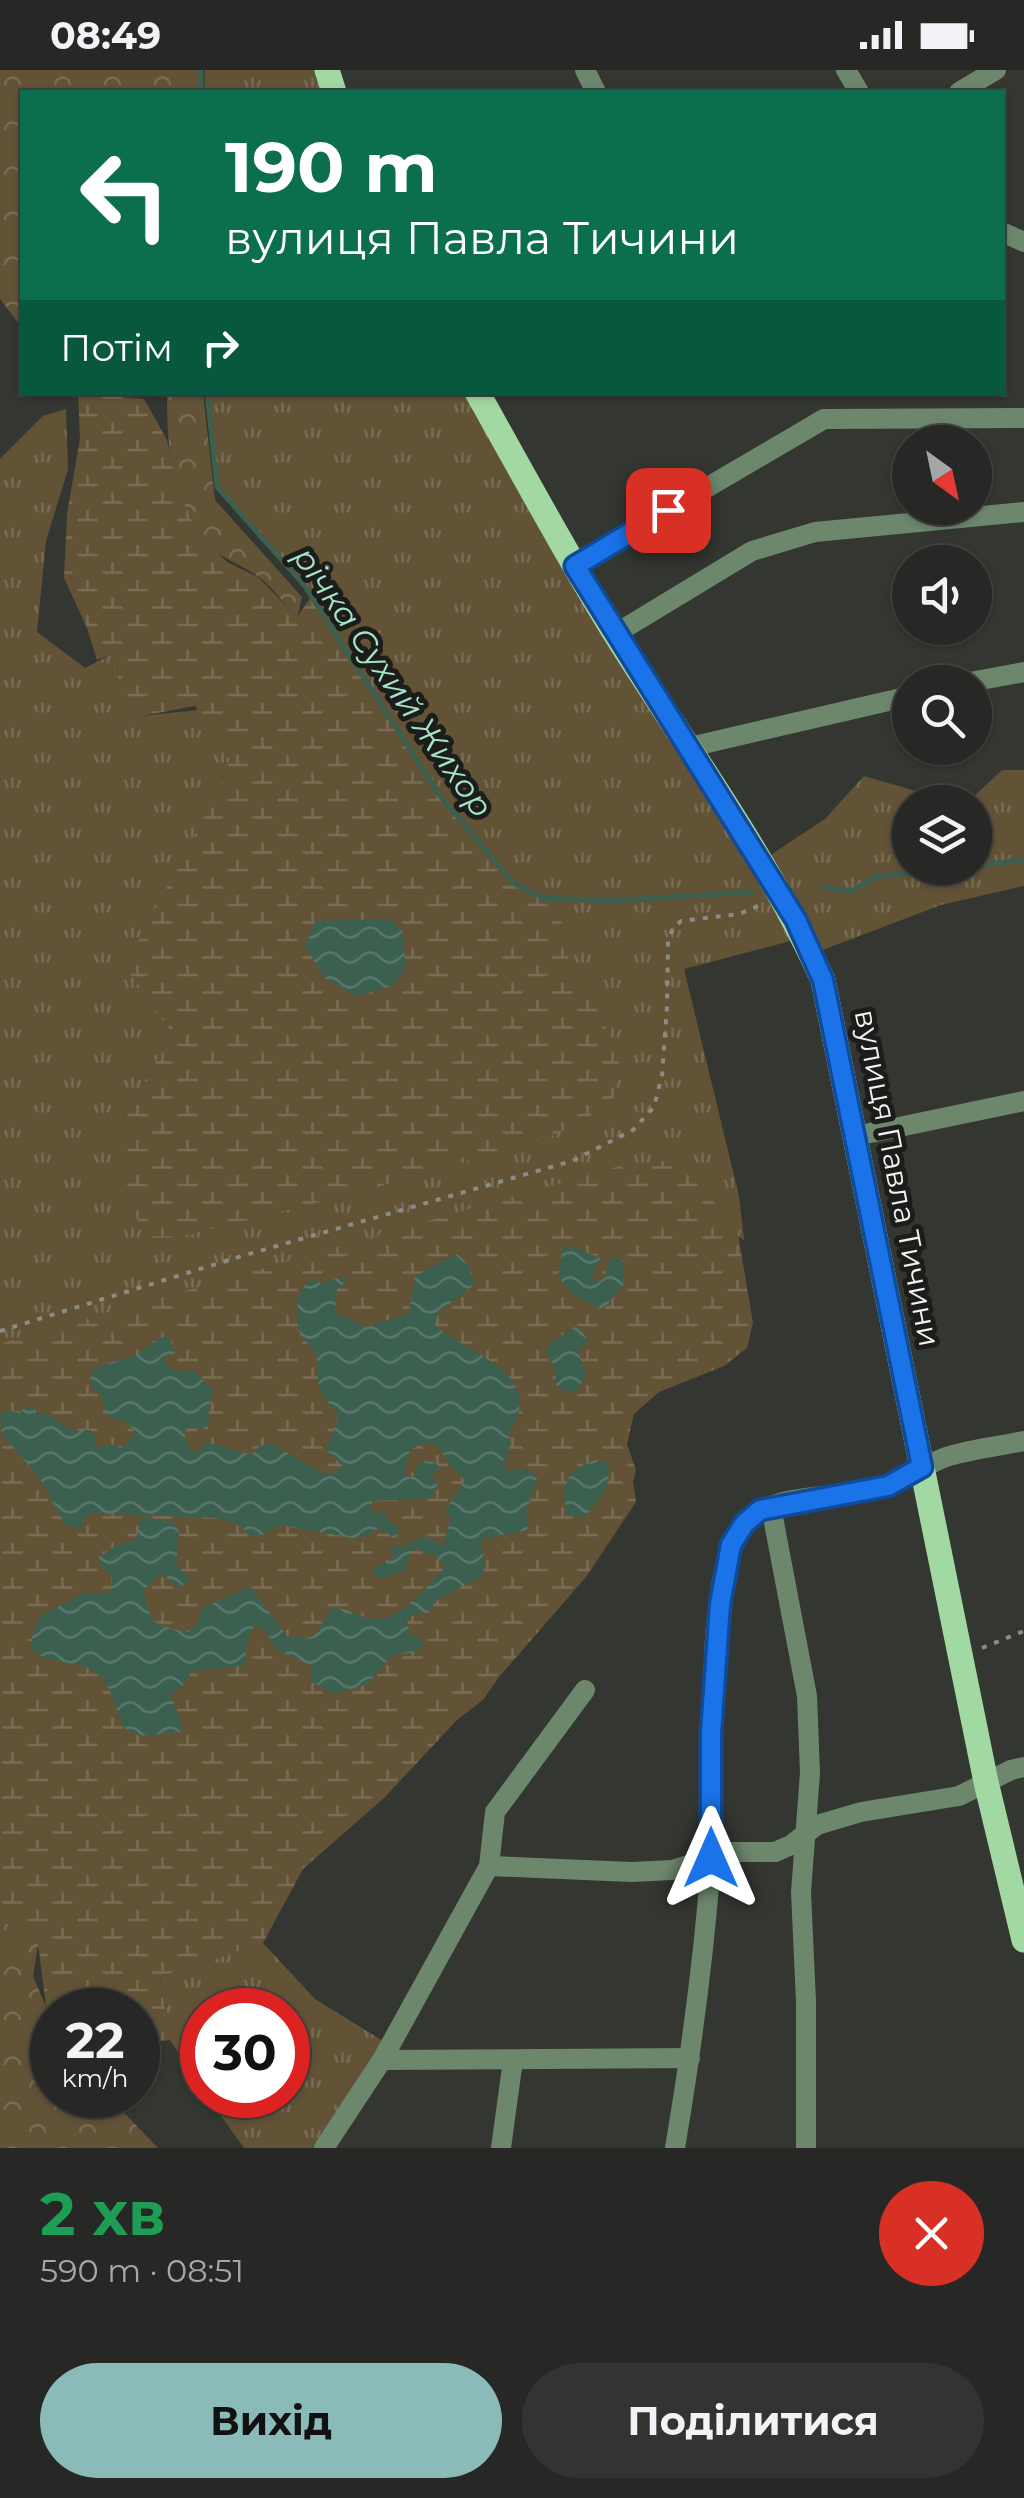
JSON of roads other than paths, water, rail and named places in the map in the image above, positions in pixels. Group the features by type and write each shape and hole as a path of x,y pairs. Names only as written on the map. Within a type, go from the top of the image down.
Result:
{"main road":[{"name":"вулиця Павла Тичини","path":"479,395 616,634 782,896 823,980 986,1782 1024,1940"}],"street":[{"path":"962,90 996,70"},
{"path":"575,566 824,418 1024,418"},
{"path":"616,634 752,551 815,532 1024,512"},
{"path":"992,678 1024,672"},
{"path":"690,747 892,700"},
{"path":"856,1136 1024,1101"},
{"path":"675,2148 690,2058 711,1858 711,1733 720,1604 731,1545 744,1524 760,1510 888,1486 950,1456 1024,1442"},
{"path":"771,1507 807,1696 810,1773 801,1892 806,2148"},
{"path":"324,2148 382,2060 489,1866 495,1812 585,1690"},
{"path":"489,1866 632,1872 672,1870 730,1852 775,1852 817,1825 860,1812 959,1796 1024,1767"},
{"path":"382,2060 690,2058"},
{"path":"501,2148 513,2060"}],"water":[{"path":"390,919 402,930 406,968 394,985 356,997 325,978 305,947 315,921"},
{"path":"572,1246 602,1259 592,1274 594,1282 603,1280 611,1257 624,1261 624,1284 603,1310 575,1296 558,1277 563,1247"},
{"path":"457,1254 469,1265 474,1285 440,1311 434,1324 512,1380 519,1395 518,1413 508,1434 511,1442 507,1457 502,1461 508,1471 528,1469 537,1479 526,1512 528,1530 481,1539 485,1567 482,1576 437,1600 428,1613 415,1614 407,1620 410,1635 421,1638 423,1646 415,1652 392,1655 368,1684 335,1694 311,1682 312,1666 276,1649 266,1632 255,1625 249,1635 244,1666 192,1671 170,1695 182,1723 181,1732 139,1736 125,1729 110,1690 96,1672 40,1656 32,1650 32,1637 41,1615 83,1594 111,1592 112,1577 99,1557 117,1545 136,1540 141,1517 174,1522 179,1533 176,1565 191,1579 178,1588 162,1573 143,1590 154,1621 166,1627 188,1632 198,1624 202,1608 250,1587 287,1636 306,1638 314,1636 332,1608 383,1619 413,1601 445,1567 433,1553 418,1548 411,1552 405,1570 382,1578 375,1576 373,1569 393,1559 395,1544 405,1547 421,1537 433,1539 442,1547 451,1518 445,1511 465,1480 450,1466 437,1444 424,1443 410,1450 404,1472 413,1477 420,1461 434,1462 441,1468 430,1477 438,1483 430,1499 372,1501 372,1510 378,1515 383,1511 390,1524 397,1524 397,1537 393,1538 375,1529 370,1535 354,1538 279,1525 262,1535 249,1536 241,1525 216,1518 90,1513 77,1529 65,1524 40,1479 2,1434 0,1416 5,1410 20,1413 26,1406 34,1407 37,1414 45,1412 73,1431 90,1430 96,1448 111,1444 122,1448 134,1435 133,1429 122,1419 113,1420 104,1410 102,1395 91,1384 94,1368 136,1355 168,1336 175,1353 164,1361 176,1371 192,1370 214,1390 208,1429 188,1428 184,1432 189,1450 200,1451 207,1442 252,1455 258,1447 270,1443 324,1474 331,1474 343,1466 326,1450 339,1416 321,1392 316,1356 301,1337 297,1314 305,1285 311,1279 322,1283 346,1276 345,1283 337,1289 335,1313 367,1327 409,1313 415,1276"},
{"path":"577,1325 588,1340 578,1352 587,1375 575,1392 555,1384 554,1367 545,1353 550,1344"},
{"path":"597,1460 608,1463 603,1492 585,1517 567,1515 568,1479 579,1467"}],"waterway":[{"name":"річка Сухий Жихор","path":"201,70 201,90"},
{"name":"річка Сухий Жихор","path":"207,395 217,487 304,585 438,793 513,883 543,898 608,901 752,892"},
{"name":"річка Сухий Жихор","path":"992,863 1024,860"},
{"name":"річка Сухий Жихор","path":"824,887 852,891 875,877 892,875"}]}
